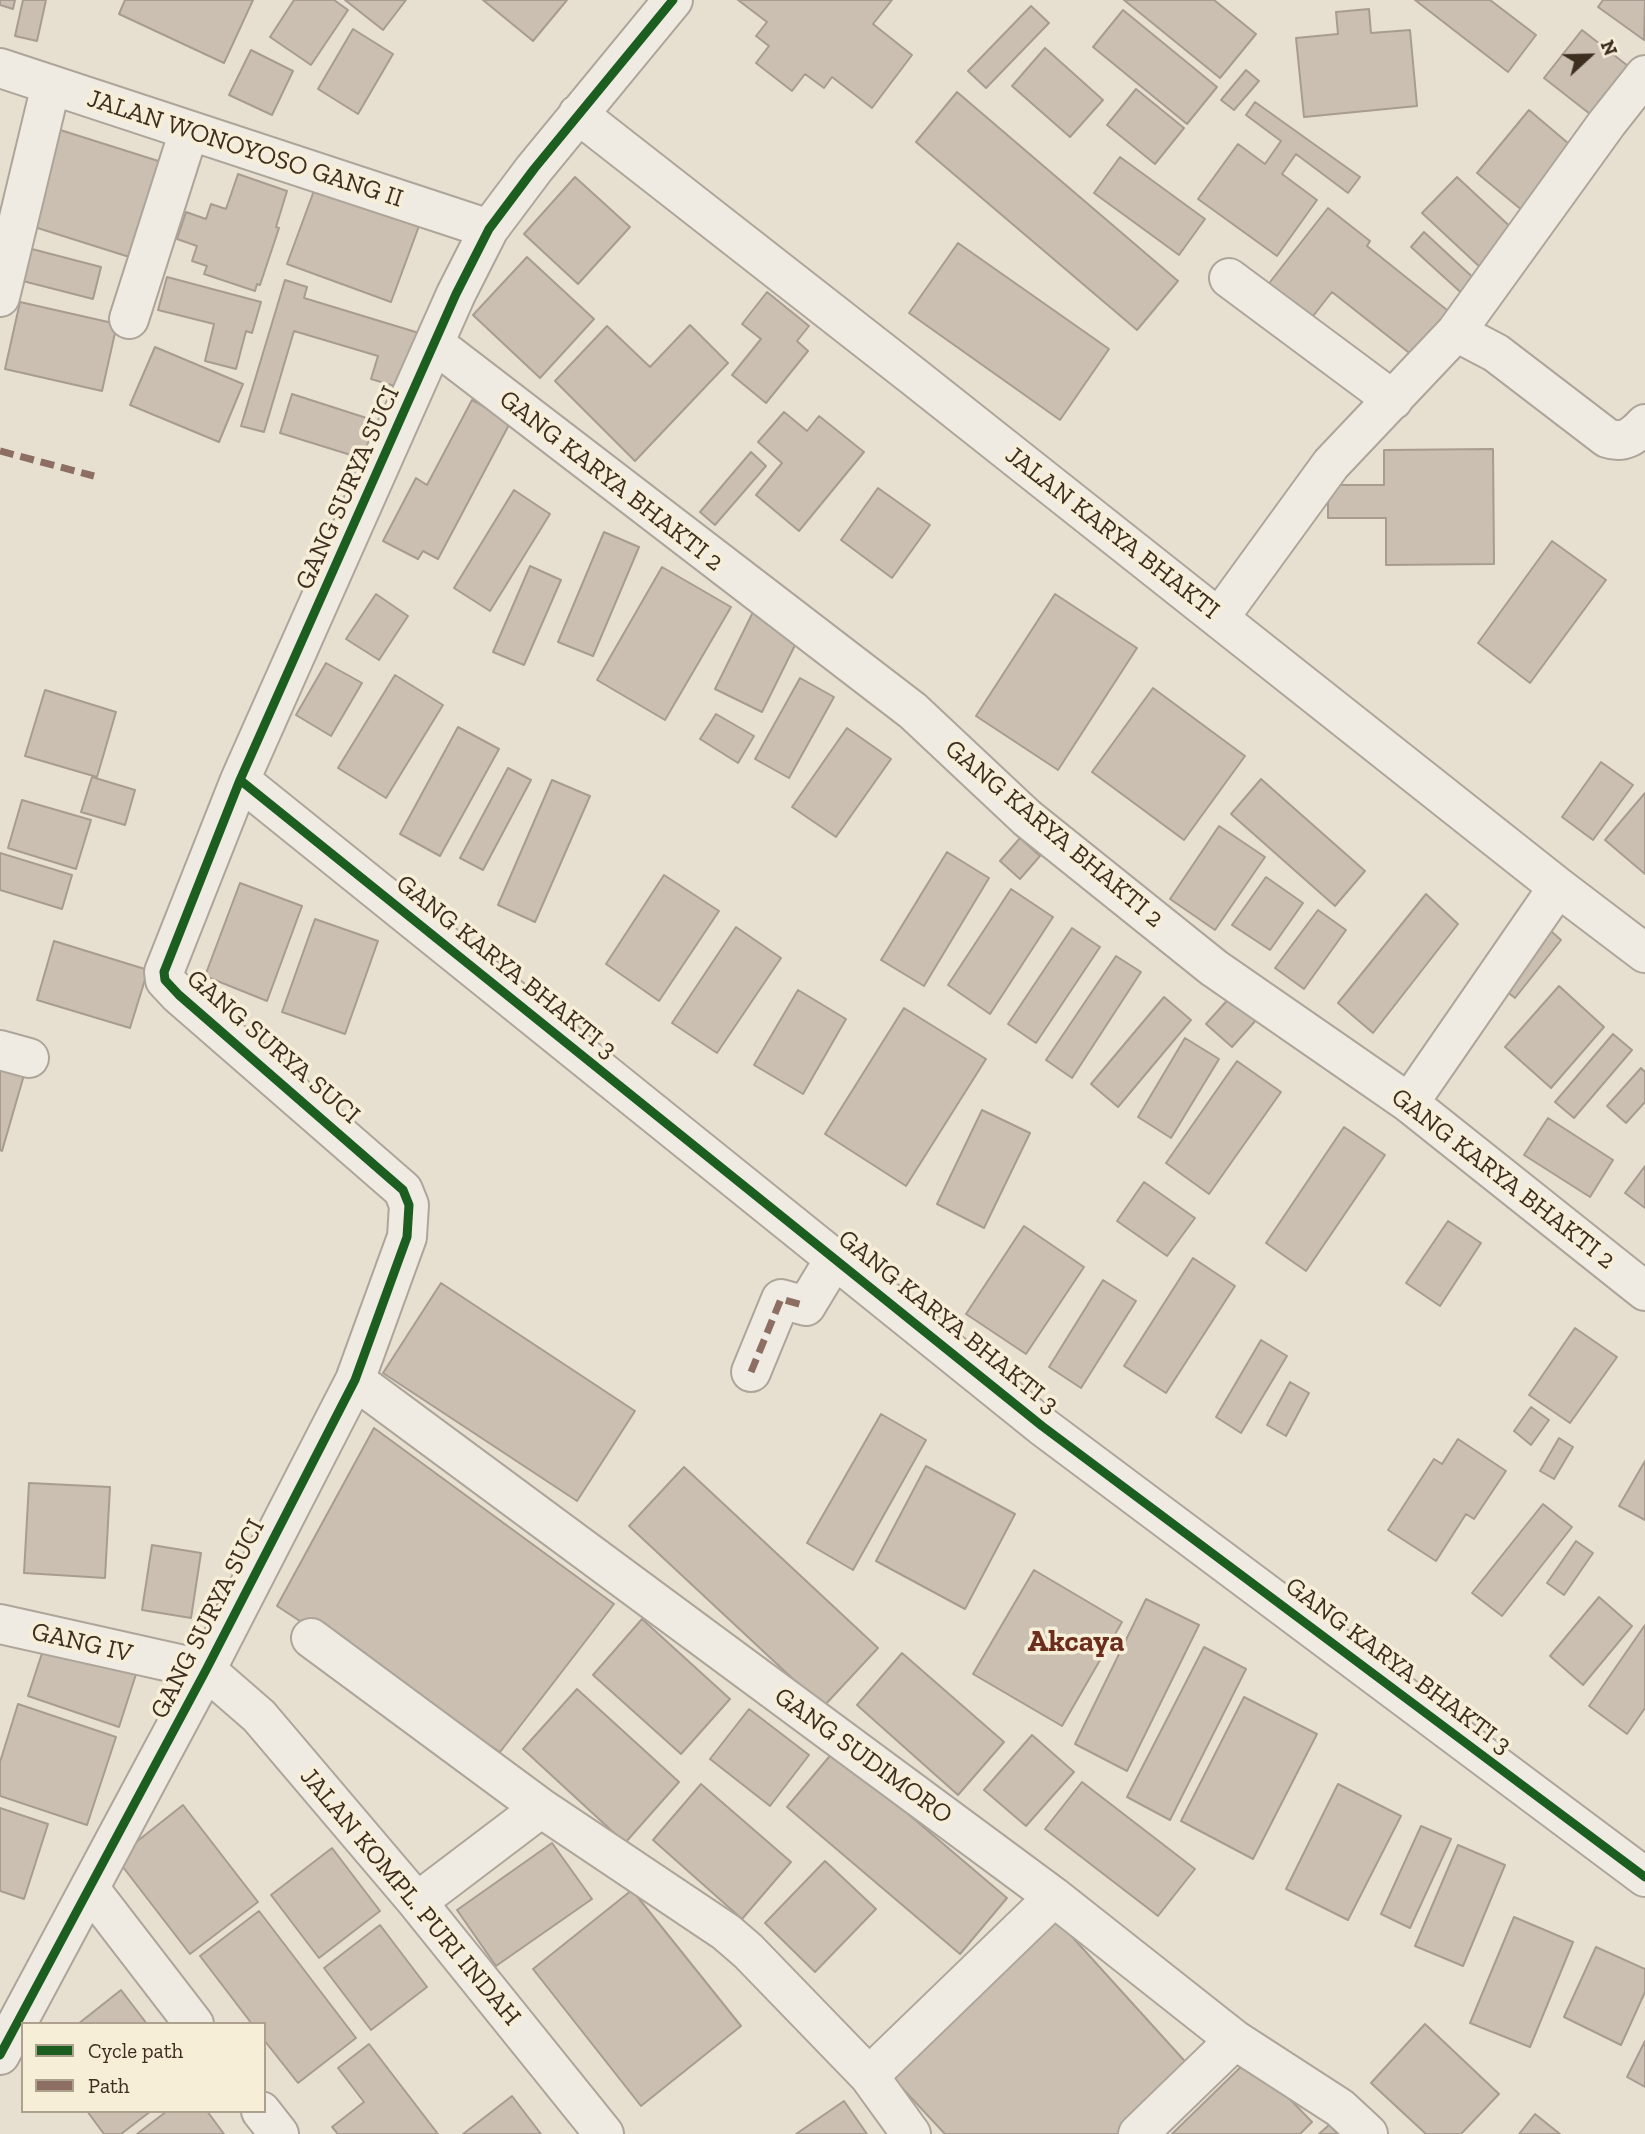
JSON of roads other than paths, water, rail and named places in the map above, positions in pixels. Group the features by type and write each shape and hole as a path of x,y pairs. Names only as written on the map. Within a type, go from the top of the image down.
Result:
{"street":[{"name":"GANG SURYA SUCI","path":"0,2055 206,1670 355,1380 407,1237 409,1205 407,1197 398,1185 179,995 165,979 163,972 240,780 456,294 489,229 578,114 673,0"},
{"name":"JALAN WONOYOSO GANG II","path":"0,68 489,229"},
{"path":"1219,618 1331,464 1456,332 1607,123 1645,75"},
{"path":"0,298 51,85"},
{"name":"JALAN KARYA BHAKTI","path":"578,114 1645,953"},
{"path":"128,319 189,131"},
{"path":"1229,278 1393,400"},
{"path":"1456,332 1496,353 1607,438 1617,442 1627,439 1645,424"},
{"name":"GANG KARYA BHAKTI 2","path":"435,344 913,711 1027,818 1214,968 1409,1103 1645,1291"},
{"name":"GANG KARYA BHAKTI 3","path":"240,780 1042,1426 1645,1877"},
{"path":"1409,1103 1558,887"},
{"path":"751,1372 781,1299 806,1306 835,1258"},
{"name":"GANG SUDIMORO","path":"355,1380 1055,1897 1235,2040 1340,2108 1368,2134"},
{"name":"GANG IV","path":"0,1624 206,1670"},
{"path":"311,1639 541,1808 726,1932 748,1951 869,2076 911,2134"},
{"name":"JALAN KOMPL. PURI INDAH","path":"206,1670 260,1716 418,1902 604,2134"},
{"path":"418,1902 541,1808"},
{"path":"90,1889 192,2022"},
{"path":"869,2076 1055,1897"},
{"path":"1139,2134 1235,2040"},
{"path":"263,2113 279,2134"}],"district":[{"name":"Akcaya","path":"1076,1642"}]}
